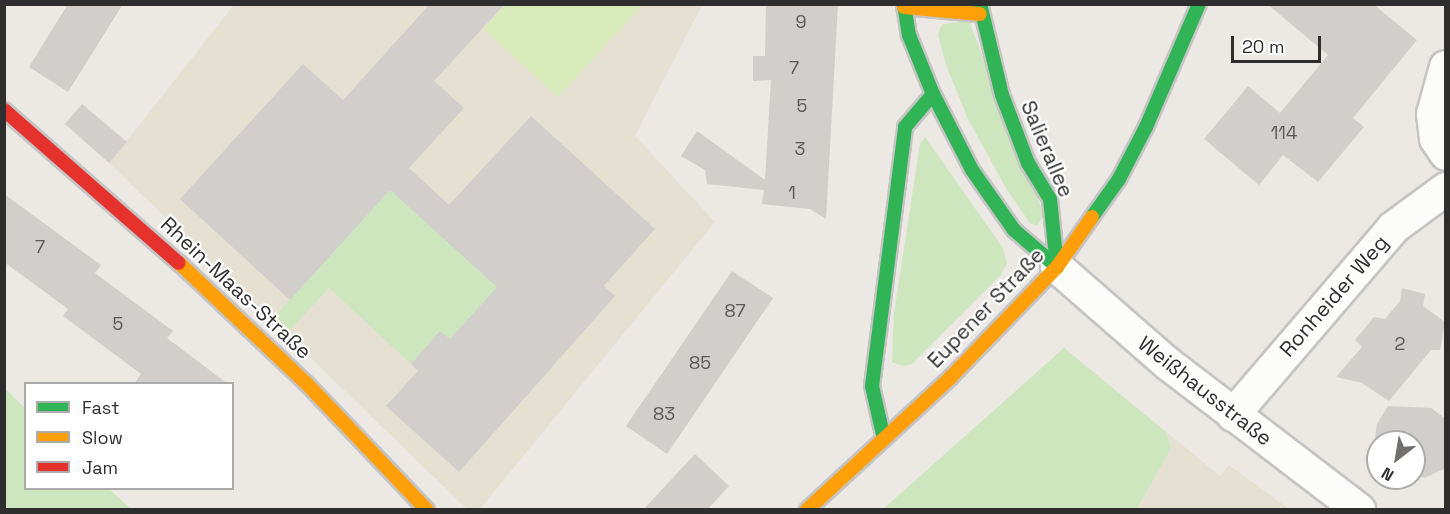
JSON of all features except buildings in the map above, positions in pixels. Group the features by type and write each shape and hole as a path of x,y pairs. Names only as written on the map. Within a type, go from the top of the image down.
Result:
{"street":[{"name":"Eupener Straße","path":"807,510 1020,309 1057,267 1119,179 1146,127 1199,4"},
{"name":"Salierallee","path":"904,6 980,9 1002,95 1028,163 1050,199 1057,267 1005,219 972,170 933,94 909,35 904,6"},
{"path":"1446,67 1433,114 1436,138 1446,154"},
{"path":"884,439 872,386 905,127 933,94"},
{"name":"Rhein-Maas-Straße","path":"4,110 137,224 307,384 427,510"},
{"name":"Ronheider Weg","path":"1233,415 1393,228 1446,189"},
{"name":"Weißhausstraße","path":"1057,267 1233,415 1359,510"}],"shaded area":[{"path":"234,5 702,5 635,136 715,222 480,509 467,509 109,163"},
{"path":"1064,348 1220,476 1229,465 1289,509 883,510"}],"green space":[{"path":"505,4 643,5 558,97 483,29"},
{"path":"969,21 1044,215 1037,226 1030,223 1007,190 968,119 946,65 938,35 940,28 943,24"},
{"path":"925,137 1003,248 1007,263 1000,276 912,364 903,366 892,362 894,313 920,144"},
{"path":"390,189 567,350 543,378 472,315 450,340 440,331 411,364 329,288 288,332 273,318"},
{"path":"1064,348 1166,432 1171,448 1137,509 883,509"},
{"path":"4,388 24,407 24,490 110,490 131,509 5,509"}],"traffic: fast":[{"path":"904,4 909,35 933,94 972,170 1014,230 1057,267"},
{"path":"980,4 1002,95 1028,163 1050,199 1057,267"},
{"path":"1092,217 1119,179 1146,127 1199,4"},
{"path":"884,439 872,386 905,127 933,94"}],"traffic: slow":[{"path":"904,7 980,14"},
{"path":"807,510 950,378 1057,267 1092,217"},
{"path":"179,263 307,384 427,510"}],"traffic: jam":[{"path":"4,110 179,263"}]}
